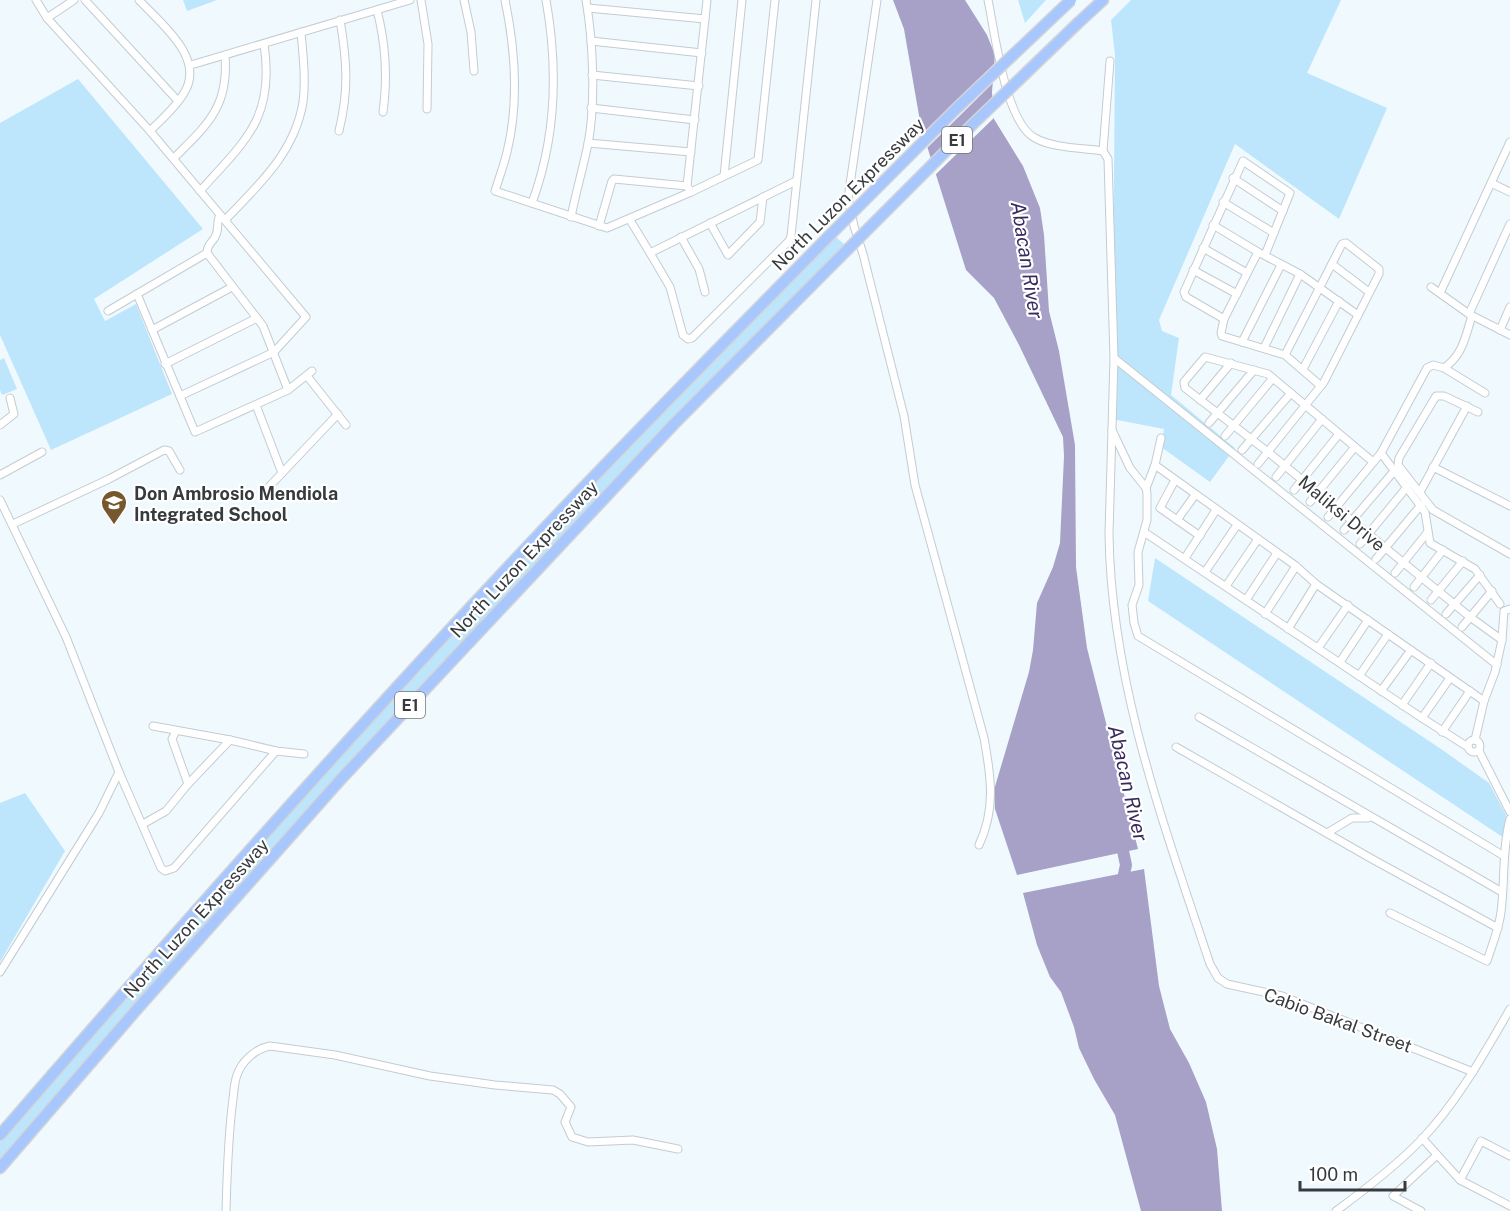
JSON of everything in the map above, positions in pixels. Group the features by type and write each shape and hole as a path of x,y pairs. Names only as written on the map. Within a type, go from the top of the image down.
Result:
{"highway":[{"name":"North Luzon Expressway","path":"0,1135 123,993 359,729 597,474 958,107 1071,0"},
{"name":"North Luzon Expressway","path":"0,1168 138,1008 358,761 674,424 974,123 1102,0"}],"street":[{"path":"36,0 47,18 174,158 306,317 274,352 180,396"},
{"path":"47,18 74,0"},
{"path":"85,0 178,101"},
{"path":"139,0 181,46 191,65 186,91 150,131"},
{"path":"191,65 410,0"},
{"path":"420,0 428,44 427,109"},
{"path":"464,0 471,32 474,71"},
{"path":"505,0 512,45 513,101 507,152 495,191 571,217 612,228 689,189 758,160 775,0"},
{"path":"532,202 543,165 553,105 553,53 546,0"},
{"path":"689,189 707,0"},
{"path":"724,176 742,0"},
{"path":"630,219 670,287 683,335 688,339 692,338 789,242 816,0"},
{"path":"877,0 848,198 904,416 915,485 984,738 990,771 990,805 987,828 979,845"},
{"path":"988,0 1014,112 1021,126 1032,137 1055,145 1103,151"},
{"path":"571,217 588,143 591,108 591,41 587,4 705,19"},
{"path":"377,10 387,68 383,111"},
{"path":"339,131 344,109 347,74 340,20"},
{"path":"288,390 263,326 207,253 207,247 217,234 216,224 260,185 283,154 296,128 303,100 302,32"},
{"path":"591,41 702,53"},
{"path":"200,190 255,126 265,99 267,83 264,44"},
{"path":"174,158 219,106 226,82 225,56"},
{"path":"1110,61 1103,151 1108,159 1114,358 1111,427 1130,468 1146,488"},
{"path":"592,75 699,86"},
{"path":"591,108 695,120"},
{"path":"1440,293 1510,142"},
{"path":"588,143 691,152"},
{"path":"1224,319 1184,295 1233,178 1241,162 1244,161 1290,193 1274,233 1247,273 1224,319 1221,333 1285,355 1321,386"},
{"path":"1233,178 1283,211"},
{"path":"600,226 614,179 689,189"},
{"path":"650,253 796,181"},
{"path":"1491,183 1510,192"},
{"path":"710,223 728,255 760,222 763,197"},
{"path":"1223,202 1274,233"},
{"path":"1444,368 1455,361 1460,352 1470,315 1510,224"},
{"path":"1213,225 1300,274 1358,315"},
{"path":"681,237 699,269 705,292"},
{"path":"1258,464 1321,386 1379,274 1379,269 1346,243 1342,244 1285,355"},
{"path":"1203,248 1247,273"},
{"path":"108,310 207,253"},
{"path":"1332,264 1370,292"},
{"path":"1242,342 1281,265"},
{"path":"1193,270 1237,294"},
{"path":"1264,348 1300,274"},
{"path":"152,330 232,287"},
{"path":"1431,287 1470,315 1510,335"},
{"path":"137,294 196,432 288,390 310,374 346,425"},
{"path":"1303,369 1339,301"},
{"path":"1500,330 1510,307"},
{"path":"165,364 257,318"},
{"name":"Maliksi Drive","path":"1231,363 1205,357 1184,385 1185,388 1268,452 1402,564 1502,640"},
{"path":"1114,358 1497,665"},
{"path":"1200,400 1231,363 1268,374 1373,462"},
{"path":"1328,517 1381,453 1427,368 1433,365 1444,368 1485,393"},
{"path":"1209,423 1254,370"},
{"path":"1225,436 1273,378"},
{"path":"1242,450 1291,393"},
{"path":"1478,412 1444,396 1436,396 1398,461 1401,469 1433,510 1510,554"},
{"path":"0,425 14,414 10,398"},
{"path":"256,405 282,473"},
{"path":"1420,492 1467,406"},
{"path":"265,491 338,414"},
{"path":"1276,477 1322,419"},
{"name":"Cabio Bakal Street","path":"1111,427 1110,560 1116,626 1141,748 1210,964 1218,978 1227,984 1282,996 1473,1072"},
{"path":"1294,490 1339,434"},
{"path":"1161,438 1155,465 1146,488 1148,507 1138,552 1139,585 1132,605 1138,636 1504,856"},
{"path":"1310,502 1354,448"},
{"path":"13,524 110,479 164,450 169,451 180,470"},
{"path":"0,475 42,452"},
{"path":"1381,453 1426,515 1430,543 1463,561 1480,575 1500,604"},
{"path":"1155,465 1296,566 1316,584 1484,701"},
{"path":"1433,466 1510,506"},
{"path":"1344,530 1395,470"},
{"path":"1175,480 1159,506 1161,511 1200,536"},
{"path":"1360,544 1407,487"},
{"path":"1177,520 1195,495"},
{"path":"0,500 66,638 160,868 165,871 171,870 276,751"},
{"path":"1376,559 1421,506"},
{"path":"1185,558 1216,510"},
{"path":"1205,572 1237,525"},
{"path":"1144,532 1442,732 1468,747 1472,752 1479,751"},
{"path":"1395,573 1427,533"},
{"path":"1226,586 1257,539"},
{"path":"1414,588 1443,550"},
{"path":"1246,600 1277,553"},
{"path":"1431,600 1463,561"},
{"path":"1265,614 1296,566"},
{"path":"1446,614 1480,575"},
{"path":"1288,629 1316,584"},
{"path":"1462,627 1492,591"},
{"path":"1318,648 1348,605"},
{"path":"1475,740 1484,701 1497,665 1504,611 1510,609"},
{"path":"1340,662 1368,620"},
{"path":"1359,676 1388,634"},
{"path":"1381,691 1411,650"},
{"path":"1402,705 1431,663"},
{"path":"1422,718 1450,678"},
{"path":"1442,732 1470,691"},
{"path":"1199,717 1502,892"},
{"path":"153,726 276,751 304,754"},
{"path":"176,731 172,739 188,784"},
{"path":"143,824 162,815 230,740"},
{"path":"1468,747 1470,742 1475,740"},
{"path":"1475,740 1480,744 1479,751 1510,812"},
{"path":"1176,747 1498,928"},
{"path":"0,972 99,813 119,772"},
{"path":"1327,833 1352,818 1374,819"},
{"path":"1390,913 1486,961 1498,928 1506,833 1510,819"},
{"path":"1336,1211 1362,1192 1422,1138 1462,1089 1510,1009"},
{"path":"226,1211 228,1128 235,1080 240,1068 252,1054 262,1047 270,1046 335,1055 430,1076 553,1090 560,1094 570,1107 565,1122 572,1137 588,1142 633,1140 678,1149"},
{"path":"1422,1138 1460,1180 1510,1206"},
{"path":"1460,1180 1481,1141 1510,1156"},
{"path":"1421,1211 1393,1196 1437,1155"}],"shaded area":[{"path":"183,0 217,0 187,11"},
{"path":"1018,0 1046,0 1025,23"},
{"path":"1131,0 1341,0 1307,73 1387,108 1339,219 1235,144 1159,320 1162,331 1179,338 1171,395 1235,448 1210,482 1161,447 1164,429 1112,419 1115,55 1111,20"},
{"path":"78,79 203,229 94,299 105,321 136,304 172,394 51,450 0,335 0,123"},
{"path":"835,236 845,245 635,460 0,1162 0,1142 352,743 476,607"},
{"path":"4,358 17,389 2,395 0,360"},
{"path":"1155,558 1489,783 1506,815 1504,838 1148,601"},
{"path":"25,793 65,851 0,962 0,803"}],"water":[{"path":"893,0 965,0 987,35 995,55 992,92 994,119 1023,166 1040,208 1049,311 1059,351 1075,445 1076,567 1087,648 1138,849 1017,875 995,809 994,790 1029,672 1037,603 1053,567 1060,543 1063,437 994,298 966,270 921,127 904,29"},
{"path":"1144,869 1159,986 1170,1029 1189,1063 1206,1102 1217,1149 1222,1211 1141,1211 1115,1115 1079,1048 1061,992 1050,977 1037,945 1023,893"}],"pier":[{"path":"998,60 996,80 925,150 921,135"},
{"path":"995,97 997,115 933,177 929,163"}],"waterway":[{"name":"Abacan River","path":"1120,837 1126,865 1121,888"}],"place":[{"name":"Don Ambrosio Mendiola Integrated School","path":"114,526"}]}
